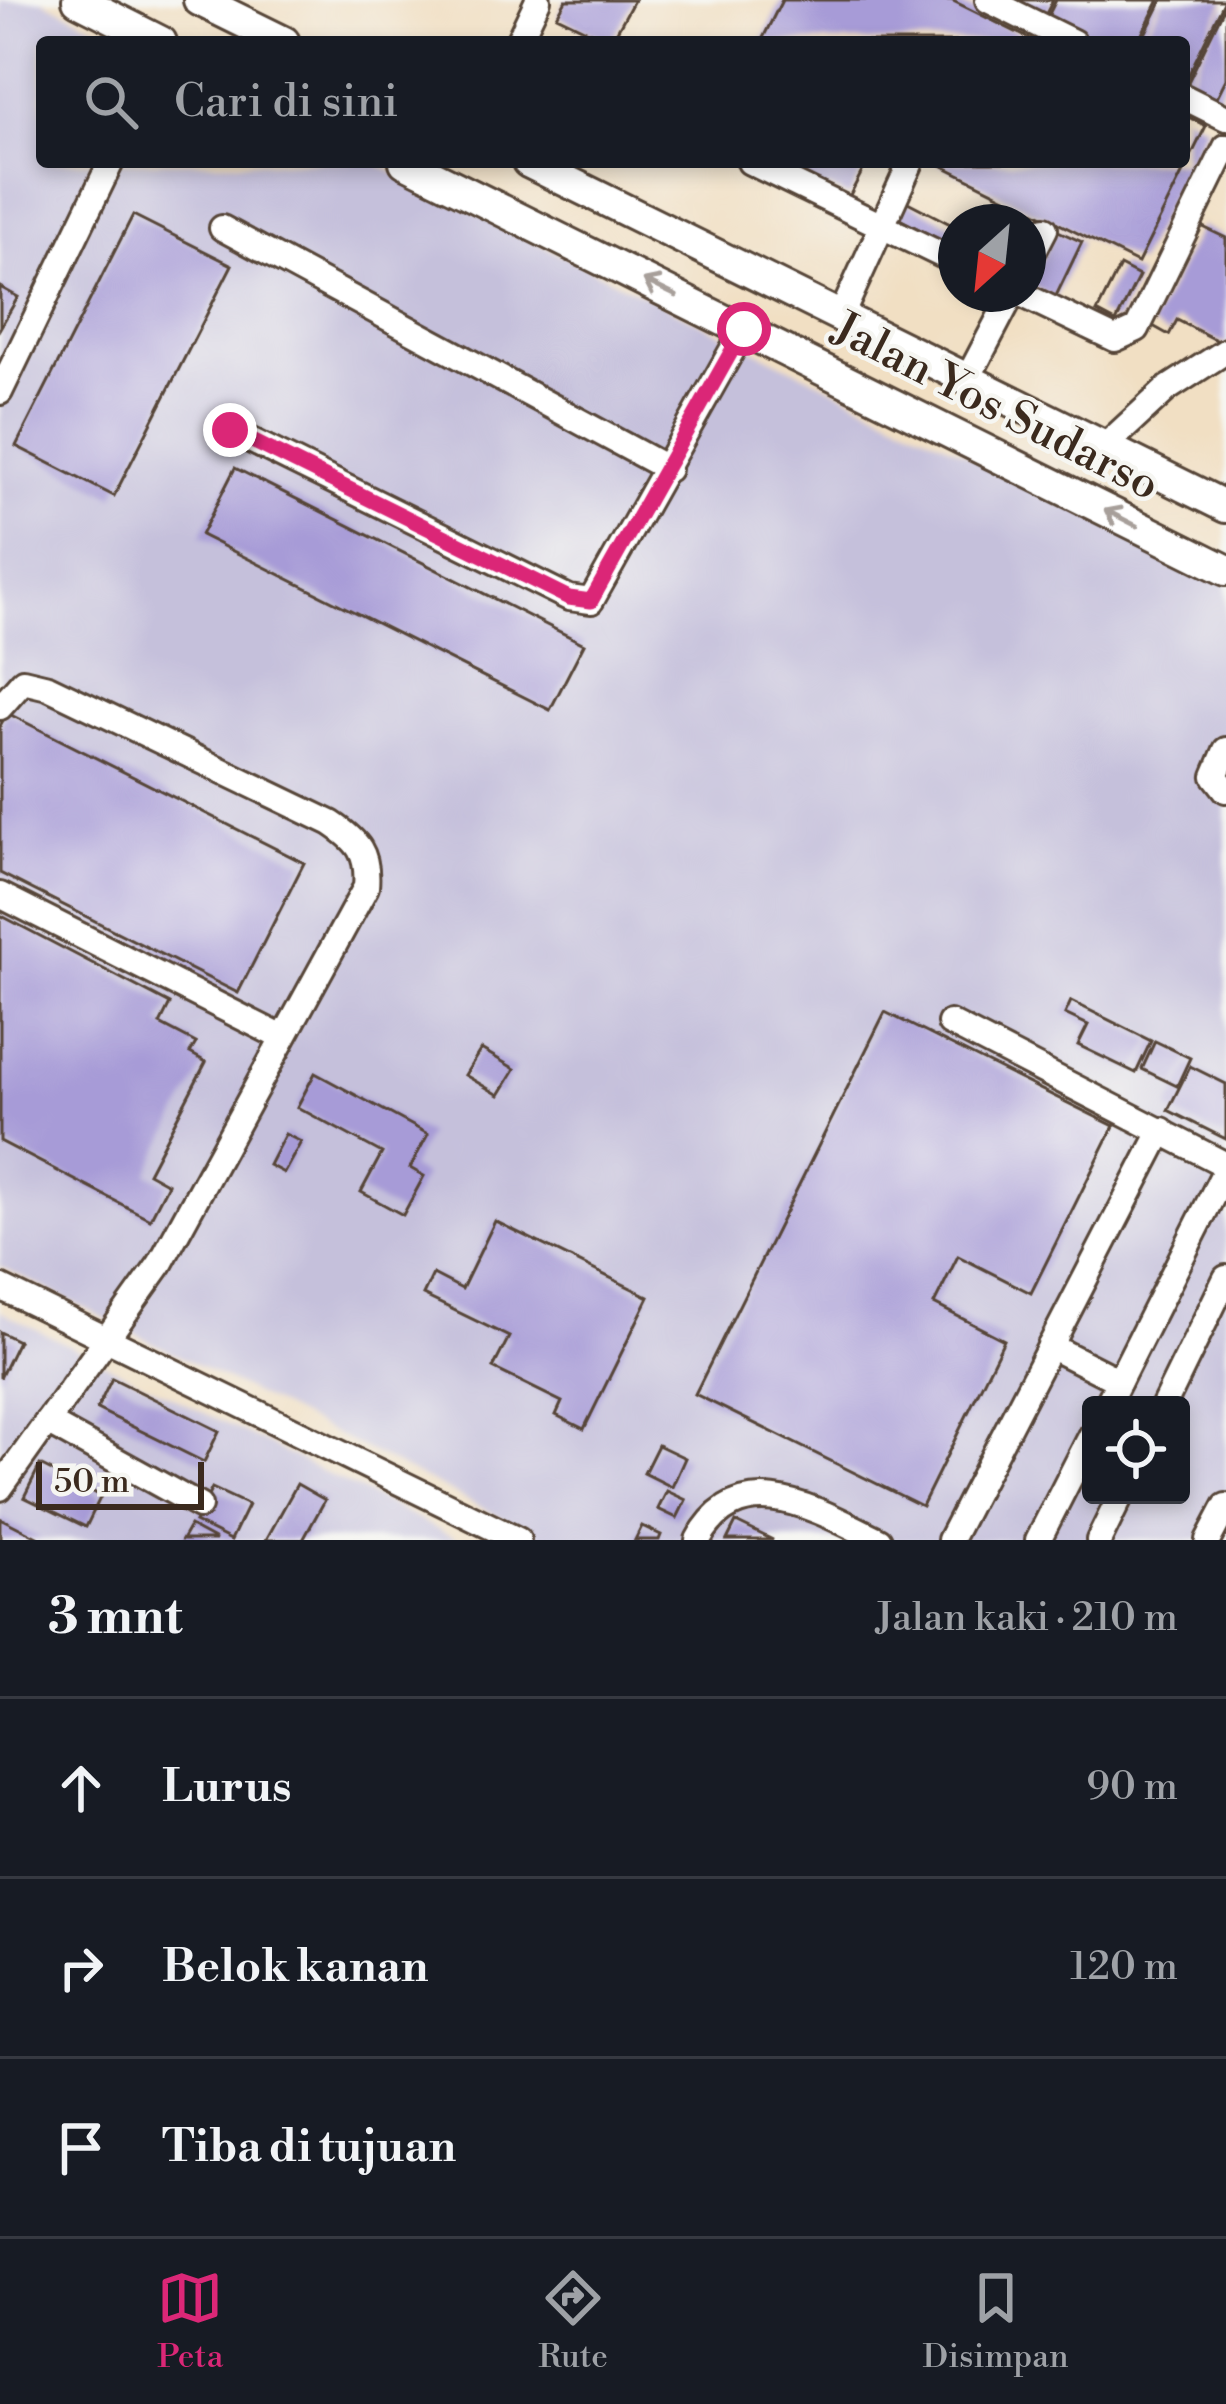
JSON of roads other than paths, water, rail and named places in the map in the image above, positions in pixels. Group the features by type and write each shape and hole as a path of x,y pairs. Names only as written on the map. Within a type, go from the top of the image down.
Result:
{"main road":[{"path":"78,0 149,36"},
{"path":"199,0 272,36"},
{"name":"Jalan Yos Sudarso","path":"417,168 1226,570"},
{"name":"Jalan Yos Sudarso","path":"540,168 1226,507"}],"lane":[{"path":"521,36 538,0"},
{"path":"988,0 1061,36"},
{"path":"1190,100 1226,118"},
{"path":"1046,306 1115,339 1126,338 1137,329 1226,147"},
{"path":"0,392 108,168"},
{"path":"763,168 938,253"},
{"path":"841,316 908,168"},
{"path":"222,228 668,469"},
{"path":"968,378 1003,312"},
{"path":"230,430 580,602 601,592 744,329"},
{"path":"1103,448 1167,389 1226,351"},
{"path":"0,707 23,681 48,687 355,839 365,852 366,887 160,1264 0,1488"},
{"path":"1226,750 1215,776 1226,790"},
{"path":"0,895 283,1038"},
{"path":"950,1023 1226,1167 1112,1396"},
{"path":"950,1540 1162,1130"},
{"path":"1168,1396 1226,1278"},
{"path":"0,1287 514,1539"},
{"path":"1050,1346 1119,1382"},
{"path":"47,1422 199,1506"},
{"path":"1038,1540 1082,1454"},
{"path":"698,1540 708,1522 731,1502 765,1495 803,1503 879,1540"},
{"path":"1099,1540 1116,1504"},
{"path":"1208,1540 1226,1506"}]}
